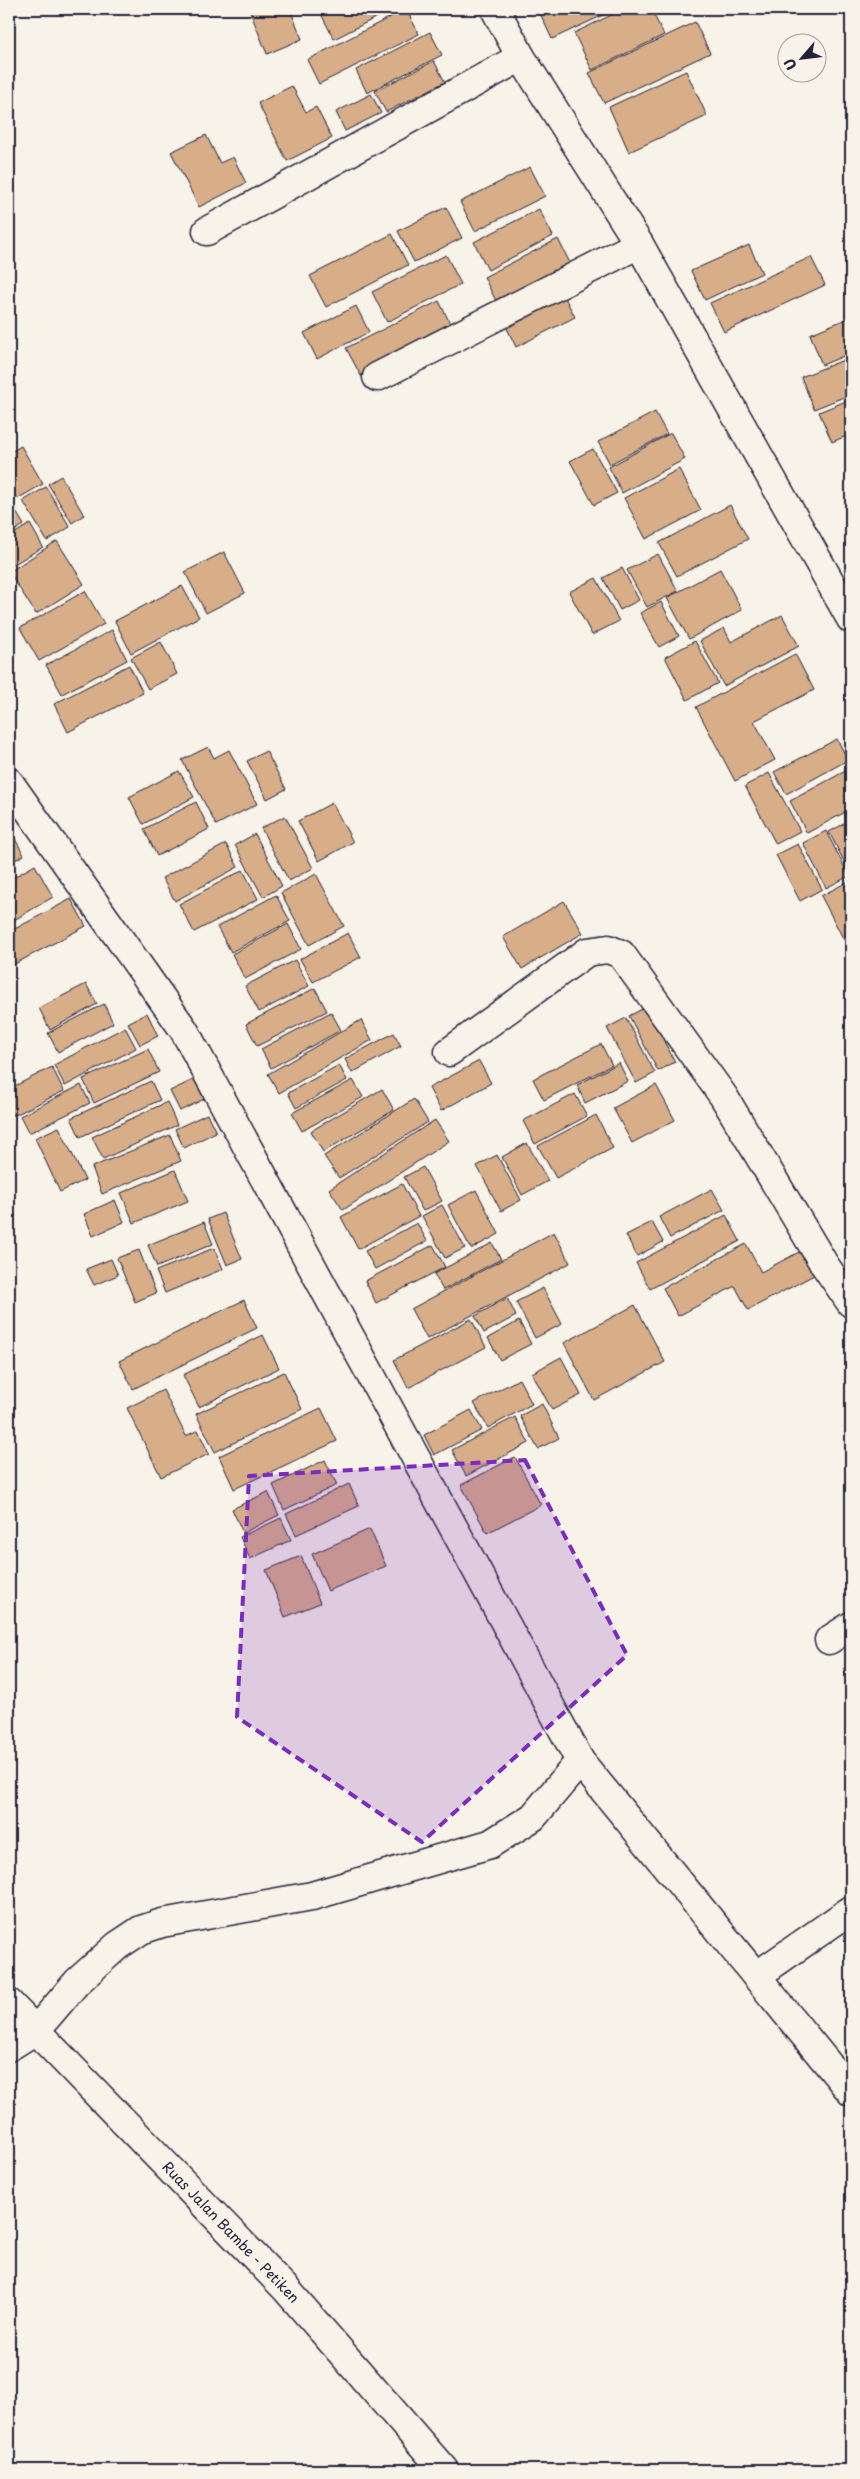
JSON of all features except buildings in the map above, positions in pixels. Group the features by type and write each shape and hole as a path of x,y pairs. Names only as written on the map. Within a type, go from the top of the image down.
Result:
{"street":[{"path":"495,9 521,57 639,244 851,619"},
{"path":"207,231 521,57"},
{"path":"377,377 639,244"},
{"path":"9,782 184,1030 580,1761 851,2092"},
{"path":"449,1052 586,952 608,949 621,954 724,1097 824,1264 851,1303"},
{"path":"828,1640 851,1626"},
{"path":"9,2047 36,2030 77,1982 117,1946 141,1930 162,1923 312,1896 490,1844 533,1816 580,1761"},
{"path":"756,1976 851,1910"},
{"name":"Ruas Jalan Bambe - Petiken","path":"9,2003 286,2289 444,2470"}],"highlighted area":[{"path":"525,1460 627,1655 422,1842 237,1717 249,1476"}]}
